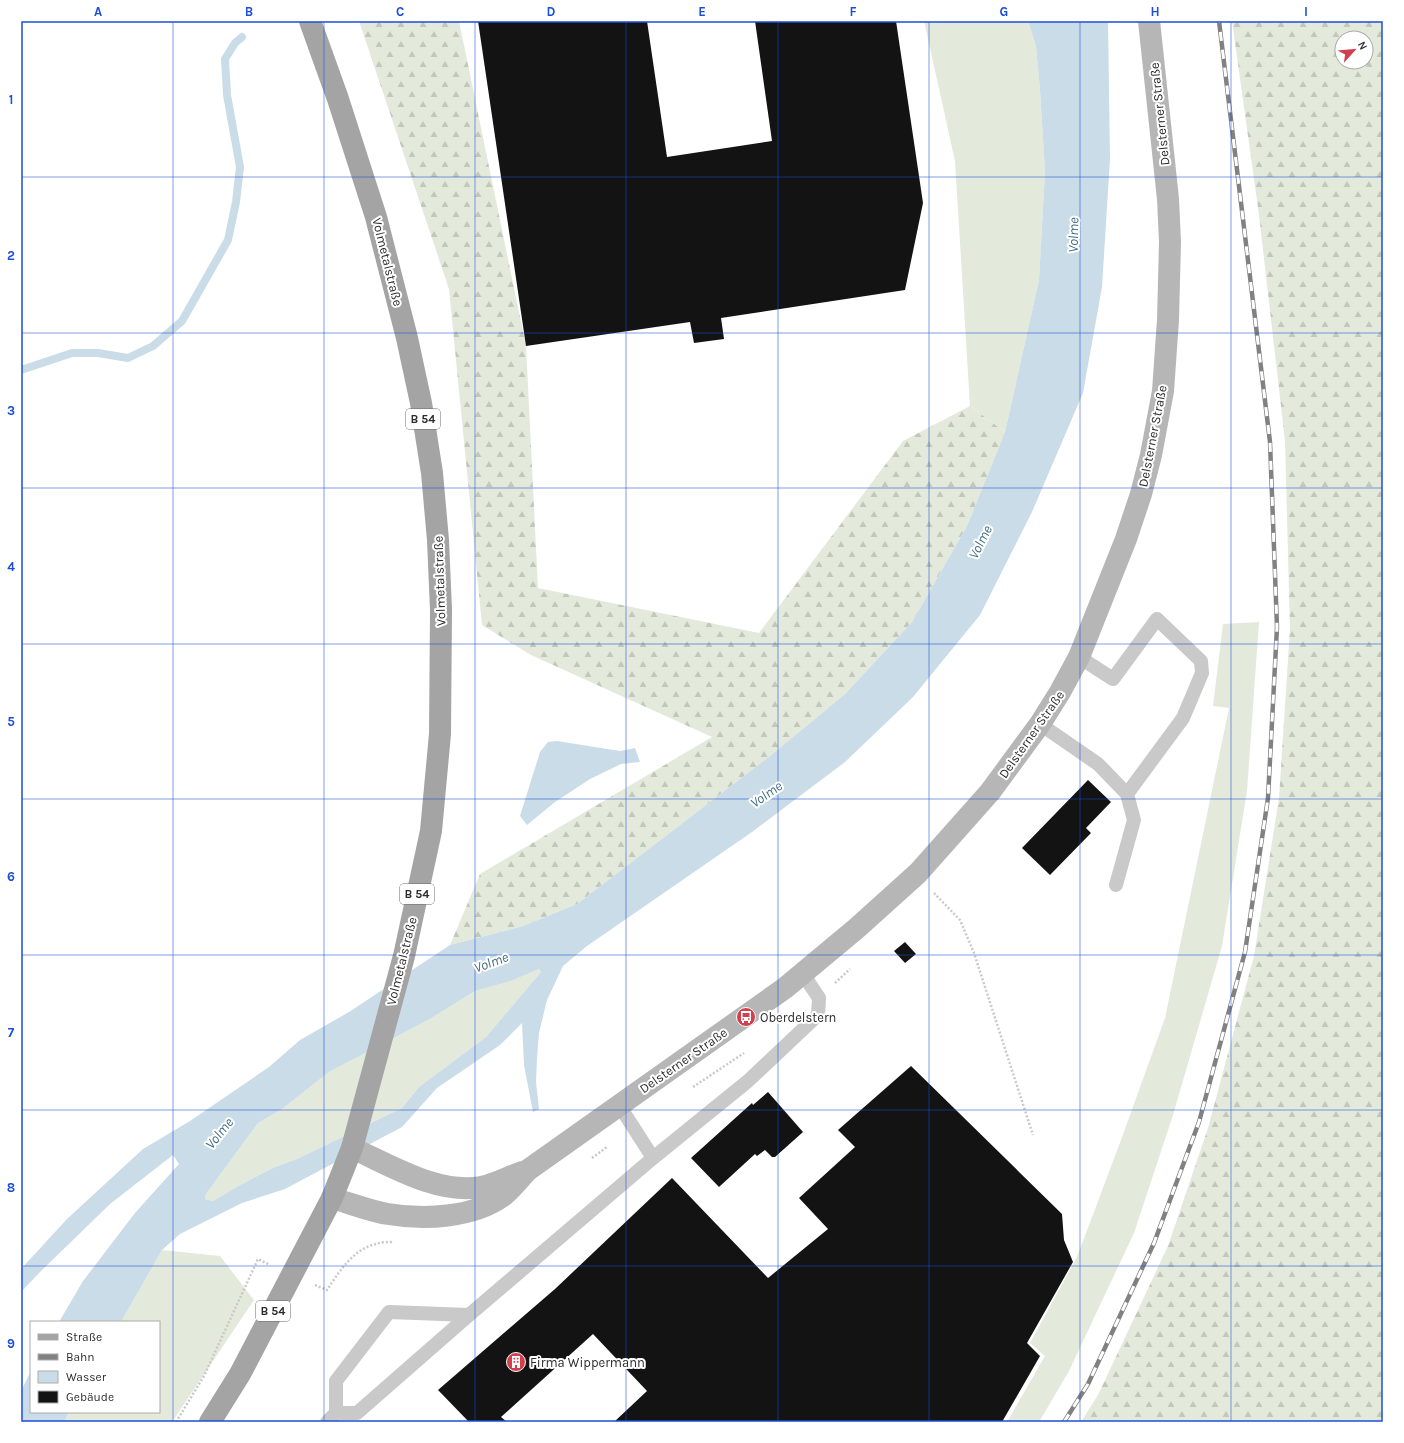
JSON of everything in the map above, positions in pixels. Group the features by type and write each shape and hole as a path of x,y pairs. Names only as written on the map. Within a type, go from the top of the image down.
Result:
{"main road":[{"name":"Volmetalstraße","path":"310,21 338,99 376,217 407,338 432,472 438,540 441,610 440,734 431,831 404,956 352,1148"},
{"name":"B 54","path":"210,1422 240,1374 332,1198 352,1148"}],"street":[{"name":"Delsterner Straße","path":"332,1198 387,1214 438,1217 467,1212 485,1206 503,1196 528,1170 804,974 857,928 918,873 990,792 1040,724 1079,658 1126,539 1141,494 1151,455 1163,391 1168,320 1170,242 1168,199 1149,21"},
{"name":"Delsterner Straße","path":"352,1148 414,1177 439,1184 466,1188 482,1187 528,1170"}],"lane":[{"path":"1079,658 1113,679 1157,619 1201,662 1202,673 1183,718 1127,794"},
{"path":"1040,724 1098,764 1127,794 1134,820 1116,885"},
{"path":"469,1315 389,1312 336,1381 331,1417 357,1413 653,1158 748,1081 818,1015 819,998 804,974"},
{"path":"619,1105 653,1158"}],"path":[{"path":"931,890 960,920 974,953 1032,1136"},
{"path":"176,1422 204,1376 258,1259"}],"green space":[{"path":"359,21 459,21 526,346 538,588 759,633 903,441 970,406 1005,432 967,526 912,622 845,694 770,756 577,904 523,926 450,945 480,874 712,737 531,655 482,625 449,289"},
{"path":"924,21 1028,21 1036,46 1045,172 1039,280 1005,432 970,406 955,161"},
{"path":"1232,21 1383,21 1383,1422 1081,1422 1098,1395 1168,1246 1208,1128 1254,956 1279,798 1290,629 1285,441 1259,215"},
{"path":"1259,622 1247,791 1222,946 1173,1115 1134,1233 1069,1371 1039,1422 1007,1422 1045,1356 1030,1343 1077,1257 1165,1018 1229,708 1213,706 1223,624"},
{"path":"539,969 541,972 486,1037 419,1087 402,1108 297,1159 275,1167 213,1201 205,1199 206,1194 258,1123 282,1109 329,1072 430,1019 475,991 511,981"},
{"path":"162,1250 220,1256 254,1300 172,1422 64,1422 68,1413 160,1413 160,1321 122,1321"}],"water":[{"name":"Volme","path":"1028,21 1108,21 1110,159 1102,287 1083,393 1032,512 980,615 913,697 845,762 752,832 587,946 563,966 547,1000 539,1033 536,1082 539,1109 533,1112 524,1065 522,1023 500,1045 437,1088 402,1127 285,1189 242,1203 180,1234 162,1250 122,1321 60,1321 83,1281 135,1213 179,1164 173,1155 110,1204 21,1292 21,1269 67,1219 143,1149 190,1121 269,1067 300,1040 349,1012 450,945 523,926 577,904 770,756 845,694 912,622 967,526 1005,432 1039,280 1045,172 1036,46","holes":["539,969 541,972 486,1037 419,1087 402,1108 297,1159 275,1167 213,1201 205,1199 206,1194 258,1123 282,1109 329,1072 430,1019 475,991 511,981"]},
{"path":"557,741 620,751 635,748 640,762 621,764 590,779 555,802 527,825 520,816 540,752 548,742"},
{"path":"30,1373 30,1413 68,1413 64,1422 21,1422 21,1391"}],"building":[{"path":"478,21 647,21 667,157 772,141 755,21 896,21 923,203 905,290 721,318 724,339 694,343 690,322 526,346"},
{"path":"1088,780 1111,802 1086,828 1091,833 1050,875 1022,848"},
{"path":"905,942 916,954 905,963 894,951"},
{"path":"911,1066 1062,1214 1064,1240 1073,1262 1027,1343 1040,1356 1002,1422 614,1422 647,1391 593,1334 501,1417 507,1422 469,1422 438,1390 555,1289 672,1178 768,1278 828,1229 799,1198 855,1147 838,1130"},
{"path":"768,1092 803,1132 775,1157 772,1157 765,1150 757,1156 755,1154 719,1187 691,1158 752,1103 753,1105"}],"waterway":[{"path":"21,370 72,353 98,353 128,358 153,346 182,321 228,240 236,202 240,167 227,95 225,59 235,43 242,37"}],"railway":[{"path":"1064,1422 1088,1384 1154,1243 1199,1122 1245,952 1268,798 1277,627 1270,442 1219,21"}],"place":[{"name":"Oberdelstern","path":"746,1017"},
{"name":"Firma Wippermann","path":"516,1362"}]}
